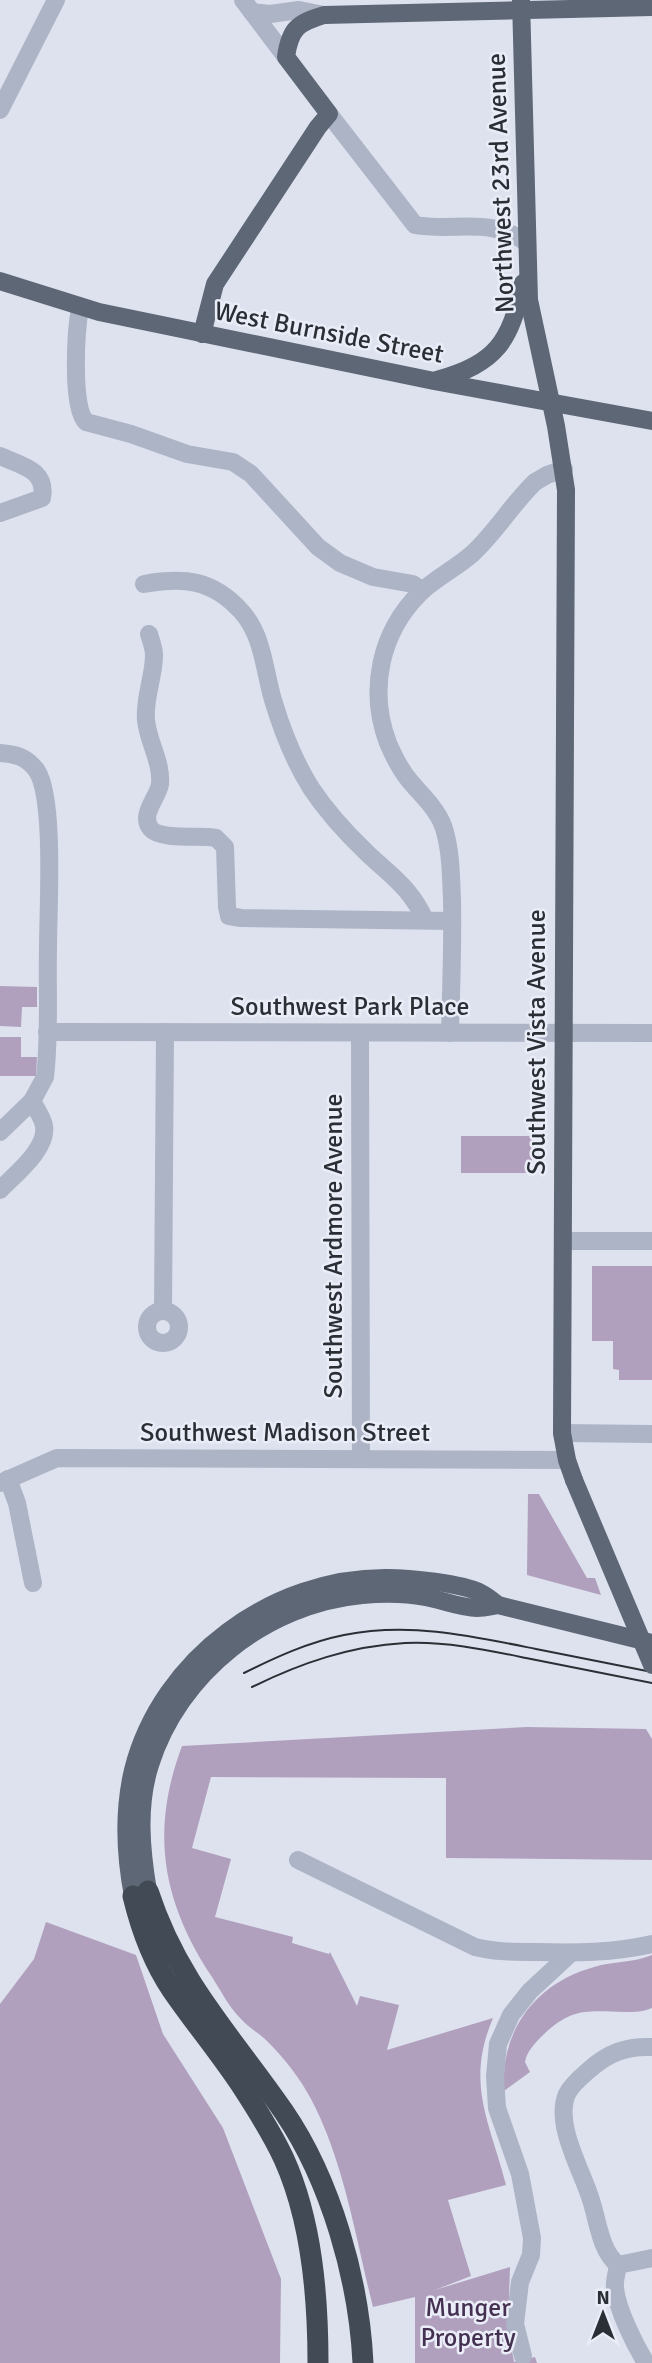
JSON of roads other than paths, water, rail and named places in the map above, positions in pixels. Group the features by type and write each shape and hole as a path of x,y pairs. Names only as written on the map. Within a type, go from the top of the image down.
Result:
{"highway":[{"path":"138,1897 156,1916 174,1956 200,1999 284,2112 306,2149 328,2201 351,2272 363,2363"},
{"path":"138,1897 157,1964 171,1988 240,2083 284,2159 299,2202 308,2245 317,2316 318,2363"}],"main road":[{"path":"202,334 215,284 329,114 286,57 293,32 304,21 324,15 521,5 652,7"},
{"name":"Northwest 23rd Avenue","path":"521,5 529,300 551,403"},
{"path":"434,381 474,368 495,351 508,331 520,299 527,251"},
{"name":"West Burnside Street","path":"0,281 80,308 434,381 652,421"},
{"name":"Southwest Vista Avenue","path":"551,403 565,469 566,499 562,1433 566,1460 652,1665"},
{"path":"138,1897 126,1850 125,1826 129,1788 139,1751 154,1717 171,1688 198,1656 250,1616 282,1600 311,1589 357,1580 397,1578 433,1582 480,1592 498,1605 652,1643"}],"street":[{"path":"0,110 56,0"},
{"path":"248,6 279,13 299,10 324,15"},
{"path":"248,6 286,57"},
{"path":"329,114 415,225 491,227 507,231 527,251"},
{"path":"80,308 77,327 77,403 86,422 131,434 187,454 233,462 261,483 329,556 361,573 414,584 422,591"},
{"path":"0,456 35,471 44,488 42,498 0,513"},
{"path":"450,1033 451,865 445,831 436,811 396,761 379,717 378,681 387,644 402,615 422,591 473,553 535,482 565,469"},
{"path":"144,584 187,580 218,592 242,611 254,629 274,705 290,748 311,787 335,821 409,892 425,920"},
{"path":"149,634 154,657 146,718 160,776 158,793 149,810 147,824 160,835 216,838 225,847 226,906 229,916 452,921"},
{"path":"0,753 27,759 38,772 46,799 48,841 45,1077 32,1101 0,1132"},
{"name":"Southwest Park Place","path":"47,1032 652,1033"},
{"path":"163,1311 165,1032"},
{"name":"Southwest Ardmore Avenue","path":"360,1033 361,1459"},
{"path":"0,1190 33,1156 43,1138 43,1123 32,1101"},
{"path":"563,1241 652,1241"},
{"path":"562,1433 652,1434"},
{"name":"Southwest Madison Street","path":"4,1481 57,1458 566,1460"},
{"path":"4,1481 17,1503 33,1583"},
{"path":"298,1860 475,1947 498,1951 571,1953 617,1952 652,1944"},
{"path":"523,2356 515,2324 520,2281 531,2255 532,2238 520,2174 497,2108 495,2076 498,2044 511,2015 530,1991 571,1953"},
{"path":"618,2266 605,2250 588,2190 570,2145 565,2122 565,2101 576,2082 605,2057 619,2050 652,2047"},
{"path":"618,2266 652,2258"},
{"path":"618,2266 615,2294 646,2363"}],"tram line":[{"path":"244,1673 318,1642 344,1635 393,1630 465,1635 652,1672"},
{"path":"252,1687 307,1663 345,1652 405,1643 481,1649 652,1683"}],"park label":[{"name":"Munger Property","path":"468,2323"}]}
